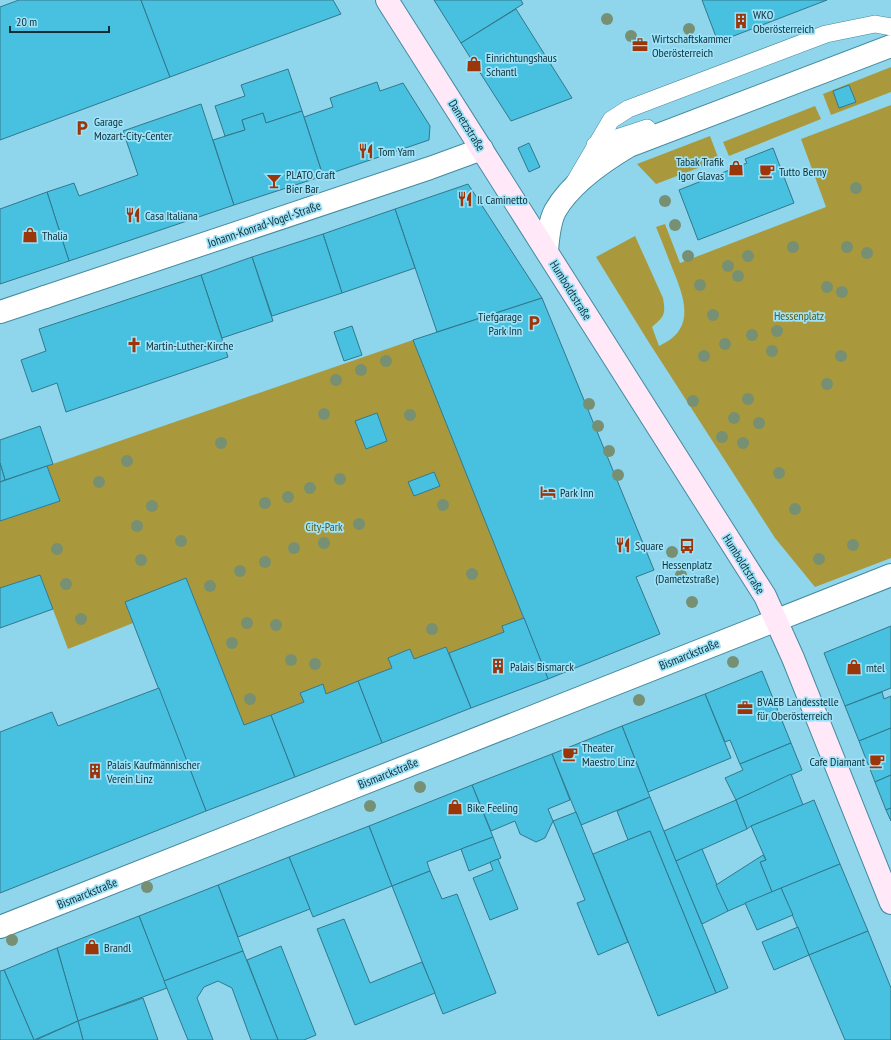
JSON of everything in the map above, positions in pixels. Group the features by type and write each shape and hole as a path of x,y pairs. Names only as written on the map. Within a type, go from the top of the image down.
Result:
{"main road":[{"name":"Dametzstraße","path":"387,0 546,251"},
{"name":"Humboldtstraße","path":"546,251 765,596 793,658 891,903"}],"street":[{"path":"546,251 549,232 555,212 566,196 592,171 629,146 891,46"},
{"name":"Johann-Konrad-Vogel-Straße","path":"0,312 423,171 482,149"},
{"path":"776,619 891,574"},
{"name":"Bismarckstraße","path":"0,927 776,619"}],"lane":[{"path":"566,196 611,120 628,109 826,34 875,24 891,27"},
{"path":"595,145 636,132 891,38"}],"green space":[{"path":"891,67 891,92 831,115 823,94"},
{"name":"Hessenplatz","path":"891,105 891,558 815,587 775,538 648,341 596,257 635,236 663,298 663,315 652,327 659,346 671,339 683,323 684,303 656,227 665,224 680,263 826,207 801,139"},
{"path":"815,106 821,119 729,156 723,142"},
{"path":"710,136 719,160 656,184 637,164"},
{"name":"City-Park","path":"413,340 524,618 502,626 504,632 449,653 446,647 414,659 410,649 388,658 392,668 326,694 323,685 300,693 304,702 244,725 186,578 125,602 133,623 68,649 40,575 0,588 0,521 60,501 47,466"}],"building":[{"path":"19,0 141,0 170,77 0,140 0,7"},
{"path":"141,0 333,0 341,14 170,77"},
{"path":"434,0 521,0 523,4 461,43"},
{"name":"WKO Oberösterreich","path":"702,0 827,0 718,42"},
{"path":"516,9 572,98 511,121 461,43"},
{"path":"288,69 302,111 266,123 263,113 242,120 245,130 225,136 215,106 245,96 241,85"},
{"path":"377,82 380,91 403,83 430,126 429,140 323,176 304,117 333,107 330,98"},
{"path":"849,85 856,102 839,108 833,91"},
{"path":"201,104 234,205 69,261 47,192 74,183 79,196 138,175 123,131"},
{"path":"302,111 323,176 234,205 213,140 245,130 242,120 263,113 266,123"},
{"path":"529,143 540,167 529,172 518,148"},
{"path":"773,148 794,203 698,240 679,190 747,163 745,159"},
{"path":"468,184 542,298 437,332 395,209"},
{"name":"Thalia","path":"47,192 69,261 0,284 0,209"},
{"path":"395,209 415,268 342,293 323,234"},
{"path":"323,234 342,293 272,316 252,257"},
{"path":"252,257 273,321 222,338 201,275"},
{"name":"Martin-Luther-Kirche","path":"201,275 228,357 66,412 57,383 32,392 21,360 46,351 39,329"},
{"name":"Park Inn","path":"542,298 654,570 636,577 660,634 548,679 413,340"},
{"path":"352,326 362,355 344,361 334,332"},
{"path":"377,413 387,441 366,449 355,421"},
{"path":"40,426 53,464 5,480 0,463 0,440"},
{"path":"0,463 5,480 0,482"},
{"path":"47,466 60,501 0,521 0,482"},
{"path":"434,472 440,486 414,496 408,482"},
{"path":"40,575 53,609 0,628 0,588"},
{"path":"186,578 244,725 271,715 295,777 206,811 125,602"},
{"name":"Palais Bismarck","path":"524,618 548,679 471,708 449,653 504,632 502,626"},
{"path":"891,626 891,688 845,706 824,653"},
{"path":"446,647 471,708 382,743 358,681 392,668 388,658 410,649 414,659"},
{"path":"762,671 791,743 740,764 730,740 725,742 705,694"},
{"path":"358,681 382,743 295,777 271,715 304,702 300,693 323,684 326,694"},
{"name":"Palais Kaufmännischer Verein Linz","path":"159,688 206,811 0,893 0,732 52,712 58,726"},
{"path":"882,692 884,699 891,696 891,728 859,741 845,706"},
{"path":"705,694 731,758 648,792 622,726"},
{"path":"622,726 650,797 581,825 552,754"},
{"path":"891,728 891,775 875,782 859,741"},
{"path":"791,743 802,770 736,800 725,778 743,770 740,764"},
{"path":"552,754 570,800 548,809 553,821 545,838 536,842 520,834 515,821 491,831 472,785"},
{"path":"791,774 803,805 747,829 736,800"},
{"path":"891,775 891,808 886,810 875,782"},
{"path":"472,785 493,837 427,862 430,871 392,886 369,826"},
{"path":"650,797 728,988 716,993 650,831 628,840 617,811"},
{"path":"736,800 747,829 676,861 664,831"},
{"path":"814,800 840,864 772,892 760,862 766,860 751,826"},
{"path":"891,808 891,821 886,810"},
{"path":"576,812 628,942 598,955 577,903 585,900 553,821"},
{"path":"369,826 392,886 313,917 289,857"},
{"path":"650,831 716,993 658,1016 593,854"},
{"path":"493,837 501,858 469,871 461,849"},
{"path":"702,849 728,911 702,924 676,861"},
{"path":"763,855 766,860 760,862 772,892 728,911 716,885"},
{"path":"289,857 310,909 238,937 218,885"},
{"path":"498,859 518,909 490,920 473,878 493,870 490,862"},
{"path":"840,864 868,931 809,955 781,888"},
{"path":"430,871 442,899 457,894 496,993 443,1014 392,886"},
{"path":"218,885 243,951 164,981 139,916"},
{"path":"781,888 793,915 757,930 745,903"},
{"path":"139,916 167,988 78,1021 57,948"},
{"path":"344,919 370,983 422,962 435,993 355,1025 317,929"},
{"path":"798,927 809,955 774,970 762,942"},
{"path":"868,931 891,988 891,1040 845,1040 809,955"},
{"path":"281,946 316,1035 304,1040 278,1040 247,960"},
{"path":"57,948 78,1021 34,1040 4,970"},
{"path":"243,951 278,1040 251,1040 232,988 218,981 204,987 197,998 213,1040 188,1040 164,981"},
{"path":"4,970 34,1040 0,1040 0,971"},
{"path":"143,998 158,1040 83,1040 78,1021"},
{"path":"78,1021 83,1040 36,1040"}],"place":[{"name":"WKO Oberösterreich","path":"741,21"},
{"name":"Wirtschaftskammer Oberösterreich","path":"640,45"},
{"name":"Einrichtungshaus Schantl","path":"474,64"},
{"name":"Garage Mozart-City-Center","path":"82,128"},
{"name":"Tom Yam","path":"366,151"},
{"name":"Tabak Trafik Igor Glavas","path":"736,168"},
{"name":"Tutto Berny","path":"767,171"},
{"name":"PLATO Craft Bier Bar","path":"274,181"},
{"name":"Il Caminetto","path":"465,199"},
{"name":"Casa Italiana","path":"133,215"},
{"name":"Thalia","path":"30,235"},
{"name":"Tiefgarage Park Inn","path":"534,323"},
{"name":"Martin-Luther-Kirche","path":"134,345"},
{"name":"Park Inn","path":"548,492"},
{"name":"Square","path":"623,545"},
{"name":"Hessenplatz (Dametzstraße)","path":"687,546"},
{"name":"Palais Bismarck","path":"498,666"},
{"name":"mtel","path":"854,667"},
{"name":"BVAEB Landesstelle für Oberösterreich","path":"745,708"},
{"name":"Theater Maestro Linz","path":"570,754"},
{"name":"Cafe Diamant","path":"877,761"},
{"name":"Palais Kaufmännischer Verein Linz","path":"95,771"},
{"name":"Bike Feeling","path":"455,807"},
{"name":"Brandl","path":"92,947"}]}
